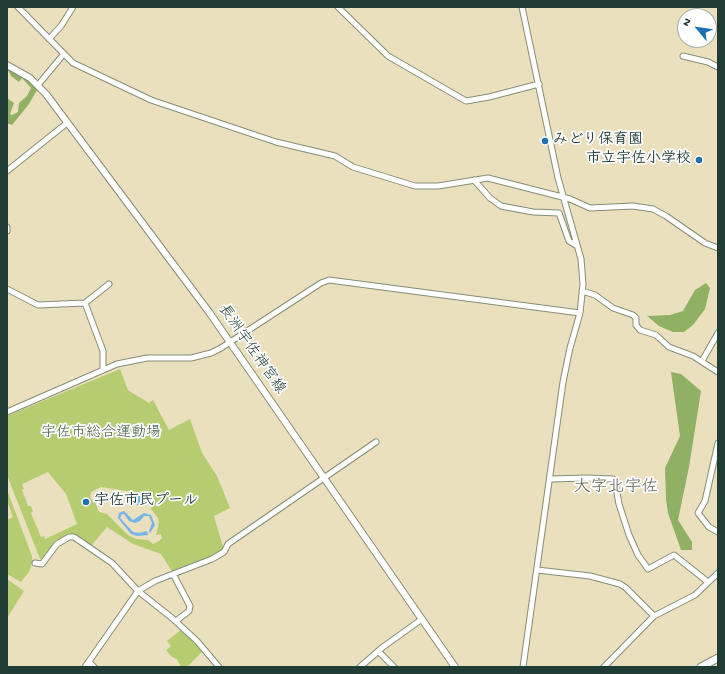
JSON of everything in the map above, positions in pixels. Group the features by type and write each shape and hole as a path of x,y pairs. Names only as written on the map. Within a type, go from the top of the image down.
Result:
{"highway":[{"path":"701,667 718,658"}],"main road":[{"name":"長洲宇佐神宮線","path":"7,65 26,74 38,85 231,342 455,667"}],"street":[{"path":"18,7 50,39 63,55 81,69 151,100 276,142 334,156 353,167 405,184 415,186 432,186 491,179 538,192 563,197 590,208 633,206 652,210 666,216 704,243 718,248"},
{"path":"50,39 62,26 73,7"},
{"path":"338,7 388,56 466,101 489,97 539,84"},
{"path":"522,7 563,197 582,268 580,312 567,361 523,667"},
{"path":"38,85 63,55"},
{"path":"683,56 708,62 718,67"},
{"path":"7,172 67,123"},
{"path":"474,180 490,198 501,206 524,210 559,213 569,241 577,246"},
{"path":"7,412 103,370 138,360 201,356 218,350 321,283 329,280 580,312"},
{"path":"7,289 38,305 85,303 109,284"},
{"path":"582,291 595,295 613,308 633,315 636,318 636,325 640,330 652,333 669,347 693,356 718,372"},
{"path":"85,303 103,351 103,370"},
{"path":"702,361 718,333"},
{"path":"85,667 138,591 155,581 212,559 224,552 228,544 376,442"},
{"path":"718,443 704,504 699,509 698,513 710,527 718,532"},
{"path":"550,479 613,479 616,482 619,504 629,535 638,555 648,569 674,554 708,582"},
{"path":"34,563 43,563 57,544 73,536 101,553 138,591 176,621 198,641 219,667"},
{"path":"537,570 590,576 620,584 654,616"},
{"path":"604,667 654,616 687,600 718,573"},
{"path":"173,574 190,606 189,611 176,621"},
{"path":"360,667 378,651 422,619"},
{"path":"378,651 394,667"},
{"path":"89,662 94,667"}],"green space":[{"path":"7,68 28,80 37,90 29,104 12,125 7,123 7,98 14,103 10,114 12,115 18,112 19,103 27,96 31,88 22,78 19,82 11,76"},
{"path":"706,283 710,288 705,309 693,325 684,332 673,332 659,326 647,316 670,315 683,311 695,290"},
{"name":"宇佐市総合運動場","path":"120,369 128,390 149,403 153,400 169,430 190,419 202,453 217,476 230,508 214,516 224,550 216,556 173,573 161,554 133,544 107,527 91,546 77,536 68,536 44,560 40,559 7,475 7,416","holes":["48,472 66,494 77,524 45,539 44,536 41,537 31,513 33,511 31,506 28,506 22,490 24,489 22,484","101,487 153,495 151,509 158,518 159,523 156,535 161,534 162,538 153,544 148,540 136,539 128,535 107,514 99,512 95,502 93,503 90,496 91,492"]},
{"path":"671,372 681,374 701,391 689,467 678,520 692,542 692,550 681,550 668,513 666,499 665,468 680,436"},
{"path":"7,490 32,556 32,563 29,572 21,582 7,574 7,520 13,517 7,501"},
{"path":"7,579 24,591 7,618"},
{"path":"182,629 203,651 187,667 181,667 177,659 172,657 166,650 171,646 167,641"}],"water":[{"path":"133,495 147,497 145,506 132,504"},
{"path":"124,511 133,520 144,513 151,515 155,525 150,533 149,531 152,523 149,516 144,516 140,521 135,523 129,521 124,514 122,514 120,518 133,532 139,533 147,531 148,535 137,536 131,534 118,518 119,513"}],"place":[{"name":"みどり保育園","path":"545,141"},
{"name":"市立宇佐小学校","path":"699,160"},
{"name":"宇佐市民プール","path":"86,502"}],"district":[{"name":"大字北宇佐","path":"616,488"}]}
